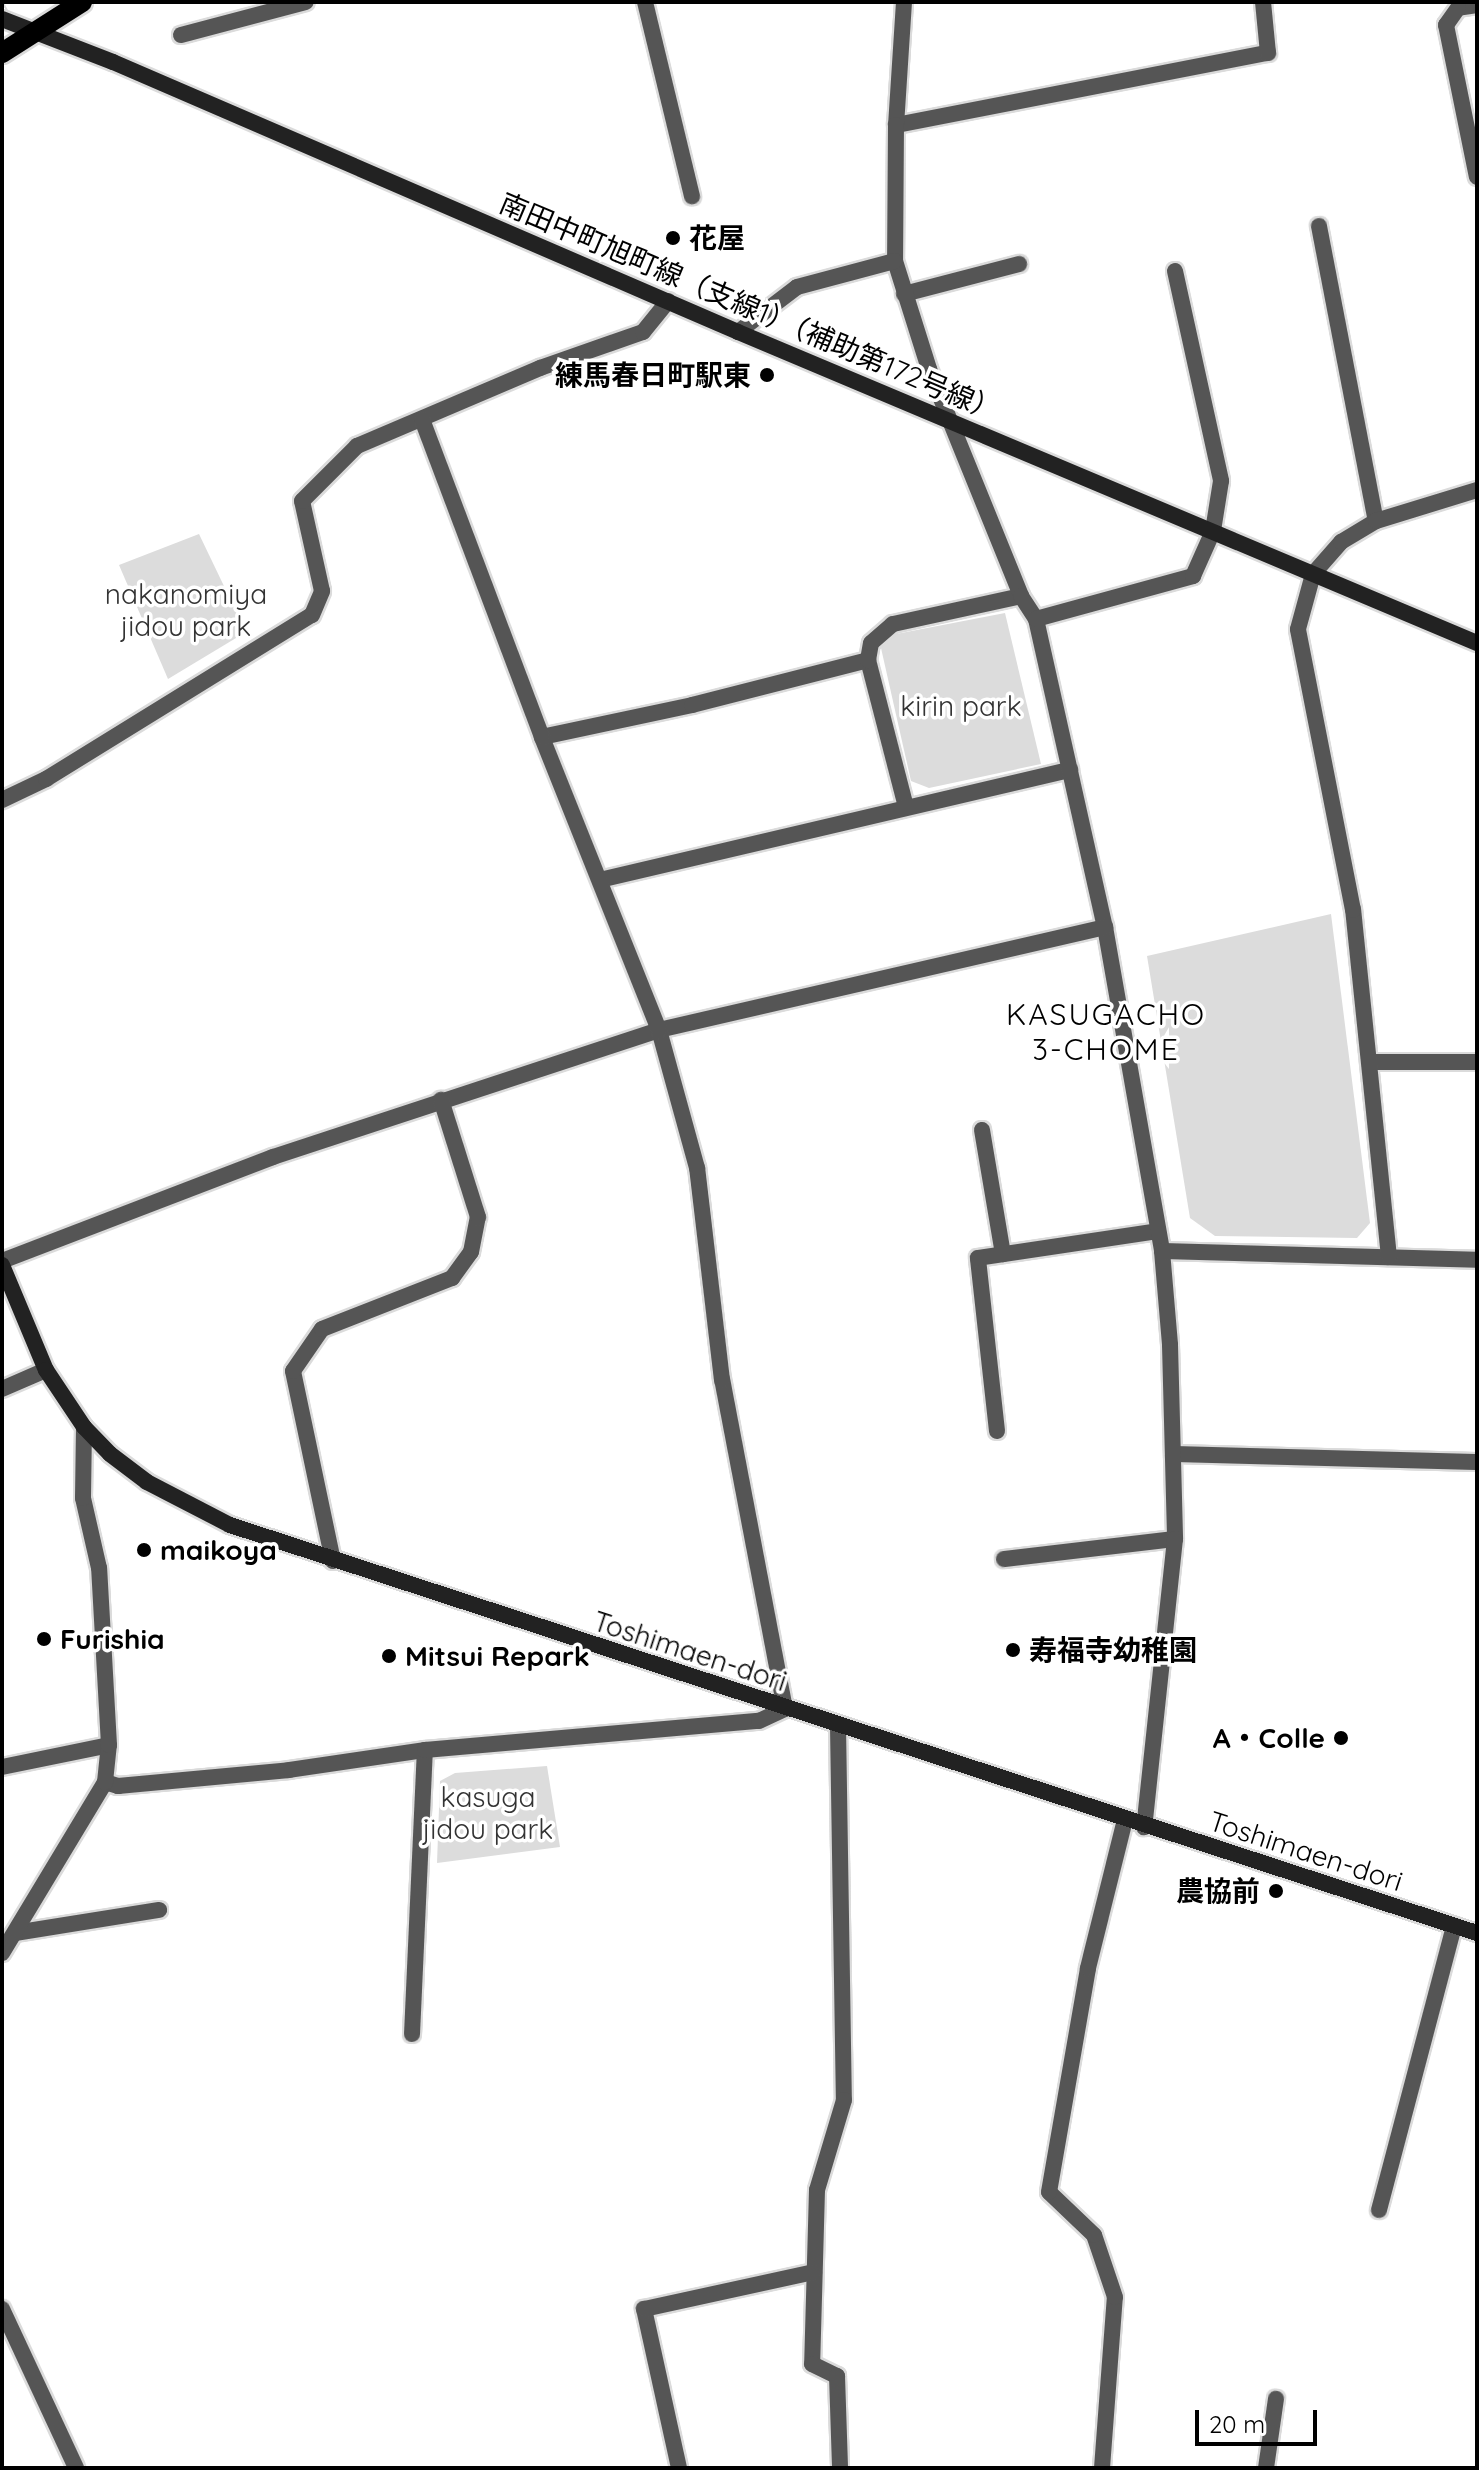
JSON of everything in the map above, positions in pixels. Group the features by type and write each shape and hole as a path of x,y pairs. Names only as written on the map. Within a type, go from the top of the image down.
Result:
{"main road":[{"path":"2,53 31,31 82,2"}],"street":[{"path":"181,35 306,2"},
{"path":"645,2 692,196"},
{"path":"904,2 896,125 895,261 929,369 1021,596 1036,619 1105,927 1162,1251 1170,1345 1175,1539 1144,1827"},
{"path":"896,125 1268,53 1263,2"},
{"path":"1477,5 1458,8 1446,25 1477,177"},
{"name":"南田中町旭町線（支線1）（補助第172号線）","path":"2,19 113,62 738,332 1477,643"},
{"path":"1319,226 1376,521"},
{"path":"738,332 797,287 895,261"},
{"path":"904,294 1019,264"},
{"path":"1036,619 1193,576 1213,531 1221,481 1175,271"},
{"path":"2,800 46,779 312,615 322,591 302,501 357,446 540,368 643,332 668,301"},
{"path":"105,1782 118,1786 289,1770 425,1750 759,1721 785,1709 722,1380 697,1168 659,1030 542,737 422,420"},
{"path":"1389,1257 1353,910 1298,629 1313,574 1341,542 1376,521 1477,490"},
{"path":"906,807 868,660 871,643 893,624 1021,596"},
{"path":"542,737 692,705 868,660"},
{"path":"600,880 1070,770"},
{"path":"2,1263 273,1157 659,1030 1105,927"},
{"path":"1370,1062 1477,1062"},
{"path":"333,1561 293,1371 322,1329 452,1278 471,1252 478,1217 441,1100"},
{"path":"982,1130 1003,1254"},
{"path":"997,1431 978,1258 1158,1231"},
{"path":"1162,1251 1477,1260"},
{"name":"Toshimaen-dori","path":"2,1263 46,1370 84,1427 110,1454 147,1482 230,1525 1144,1827 1477,1933"},
{"path":"2,1389 46,1370"},
{"path":"2,1953 105,1782 109,1745 99,1568 83,1498 84,1427"},
{"path":"1173,1454 1477,1462"},
{"path":"1004,1559 1175,1539"},
{"path":"838,1726 844,2100 817,2190 812,2364 837,2376 840,2468"},
{"path":"2,1767 109,1745"},
{"path":"412,2034 425,1750"},
{"path":"1102,2468 1115,2297 1094,2235 1049,2192 1088,1968 1125,1820"},
{"path":"15,1933 159,1910"},
{"path":"1379,2210 1454,1926"},
{"path":"679,2468 644,2309 814,2272"},
{"path":"2,2309 76,2468"},
{"path":"1266,2468 1276,2399"}],"green space":[{"name":"nakanomiya jidou park","path":"199,534 246,632 168,679 119,565"},
{"name":"kirin park","path":"1005,613 1041,764 929,788 911,781 881,648 896,634"},
{"path":"1331,914 1370,1223 1357,1238 1215,1236 1190,1218 1147,956"},
{"name":"kasuga jidou park","path":"547,1766 560,1847 437,1863 440,1781 455,1773"}],"place":[{"name":"花屋","path":"673,238"},
{"name":"練馬春日町駅東","path":"767,375"},
{"name":"maikoya","path":"144,1550"},
{"name":"Furishia","path":"44,1639"},
{"name":"寿福寺幼稚園","path":"1013,1650"},
{"name":"Mitsui Repark","path":"389,1656"},
{"name":"A・Colle","path":"1341,1738"},
{"name":"農協前","path":"1276,1891"}],"district":[{"name":"KASUGACHO 3-CHOME","path":"1106,1031"}]}
